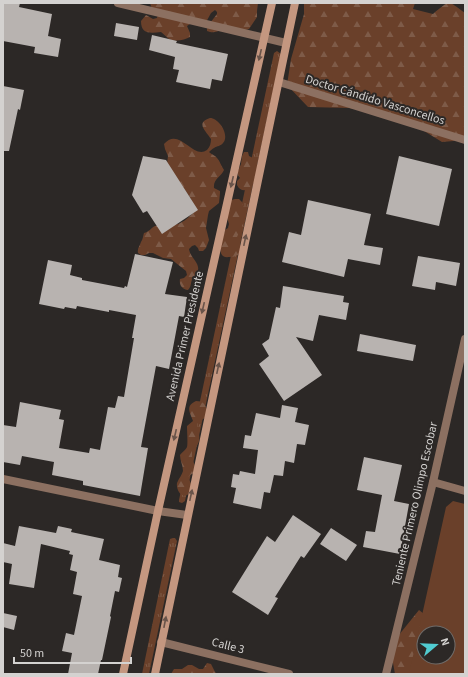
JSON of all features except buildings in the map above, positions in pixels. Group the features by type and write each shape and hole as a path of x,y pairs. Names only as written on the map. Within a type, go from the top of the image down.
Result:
{"main road":[{"name":"Avenida Primer Presidente","path":"124,674 158,511 272,3"},
{"path":"154,674 162,642 187,515 295,3"}],"street":[{"path":"118,3 286,43"},
{"name":"Doctor Cándido Vasconcellos","path":"279,82 465,140"},
{"name":"Teniente Primero Olimpo Escobar","path":"386,674 433,482 465,339"},
{"path":"3,479 158,511 187,515"},
{"path":"433,482 465,491"},
{"name":"Calle 3","path":"162,642 289,674"}],"green space":[{"path":"150,3 258,3 257,17 249,29 240,30 230,27 216,32 207,31 207,27 217,14 215,10 211,13 205,24 190,24 187,26 190,37 183,40 171,40 161,32 147,32 141,26 141,21 146,15 153,19 157,18 158,14 152,9"},
{"path":"304,3 415,3 413,9 433,14 449,3 465,13 465,140 442,142 411,123 385,113 349,108 308,107 287,85 291,59 304,14"},
{"path":"277,51 281,54 185,501 182,503 179,502 179,500 274,53"},
{"path":"210,118 220,124 224,132 225,140 223,143 209,152 216,157 224,170 214,185 214,188 220,191 219,203 209,211 206,228 209,240 206,248 203,251 199,251 195,245 189,249 197,264 198,270 188,290 183,288 180,283 180,279 187,275 186,271 171,259 163,258 153,253 141,255 138,253 138,250 144,233 155,226 175,225 180,223 194,212 193,203 167,164 168,156 164,144 175,139 181,141 196,151 202,152 207,150 211,139 202,125 203,122"},
{"path":"244,152 248,152 249,156 256,163 258,180 251,185 250,189 244,190 239,188 237,181 240,178 238,171"},
{"path":"239,199 242,202 246,216 237,237 242,249 241,253 237,255 224,257 221,251 221,243 225,230 228,228 229,224 226,214 231,200"},
{"path":"196,401 203,403 207,410 205,418 197,424 199,439 198,444 192,451 192,458 195,466 194,473 188,478 191,484 191,491 185,496 180,494 177,485 183,471 180,455 187,447 187,426 193,421 189,407"},
{"path":"453,501 465,504 465,674 409,674 416,642 416,665 456,665 456,625 420,625 446,507"},
{"path":"173,538 177,541 149,674 142,674 170,539"},
{"path":"419,610 424,614 424,625 416,625 416,665 431,665 438,674 395,674 390,646"},
{"path":"207,663 211,664 217,674 171,674 174,669 182,669 188,665 203,669"}]}
